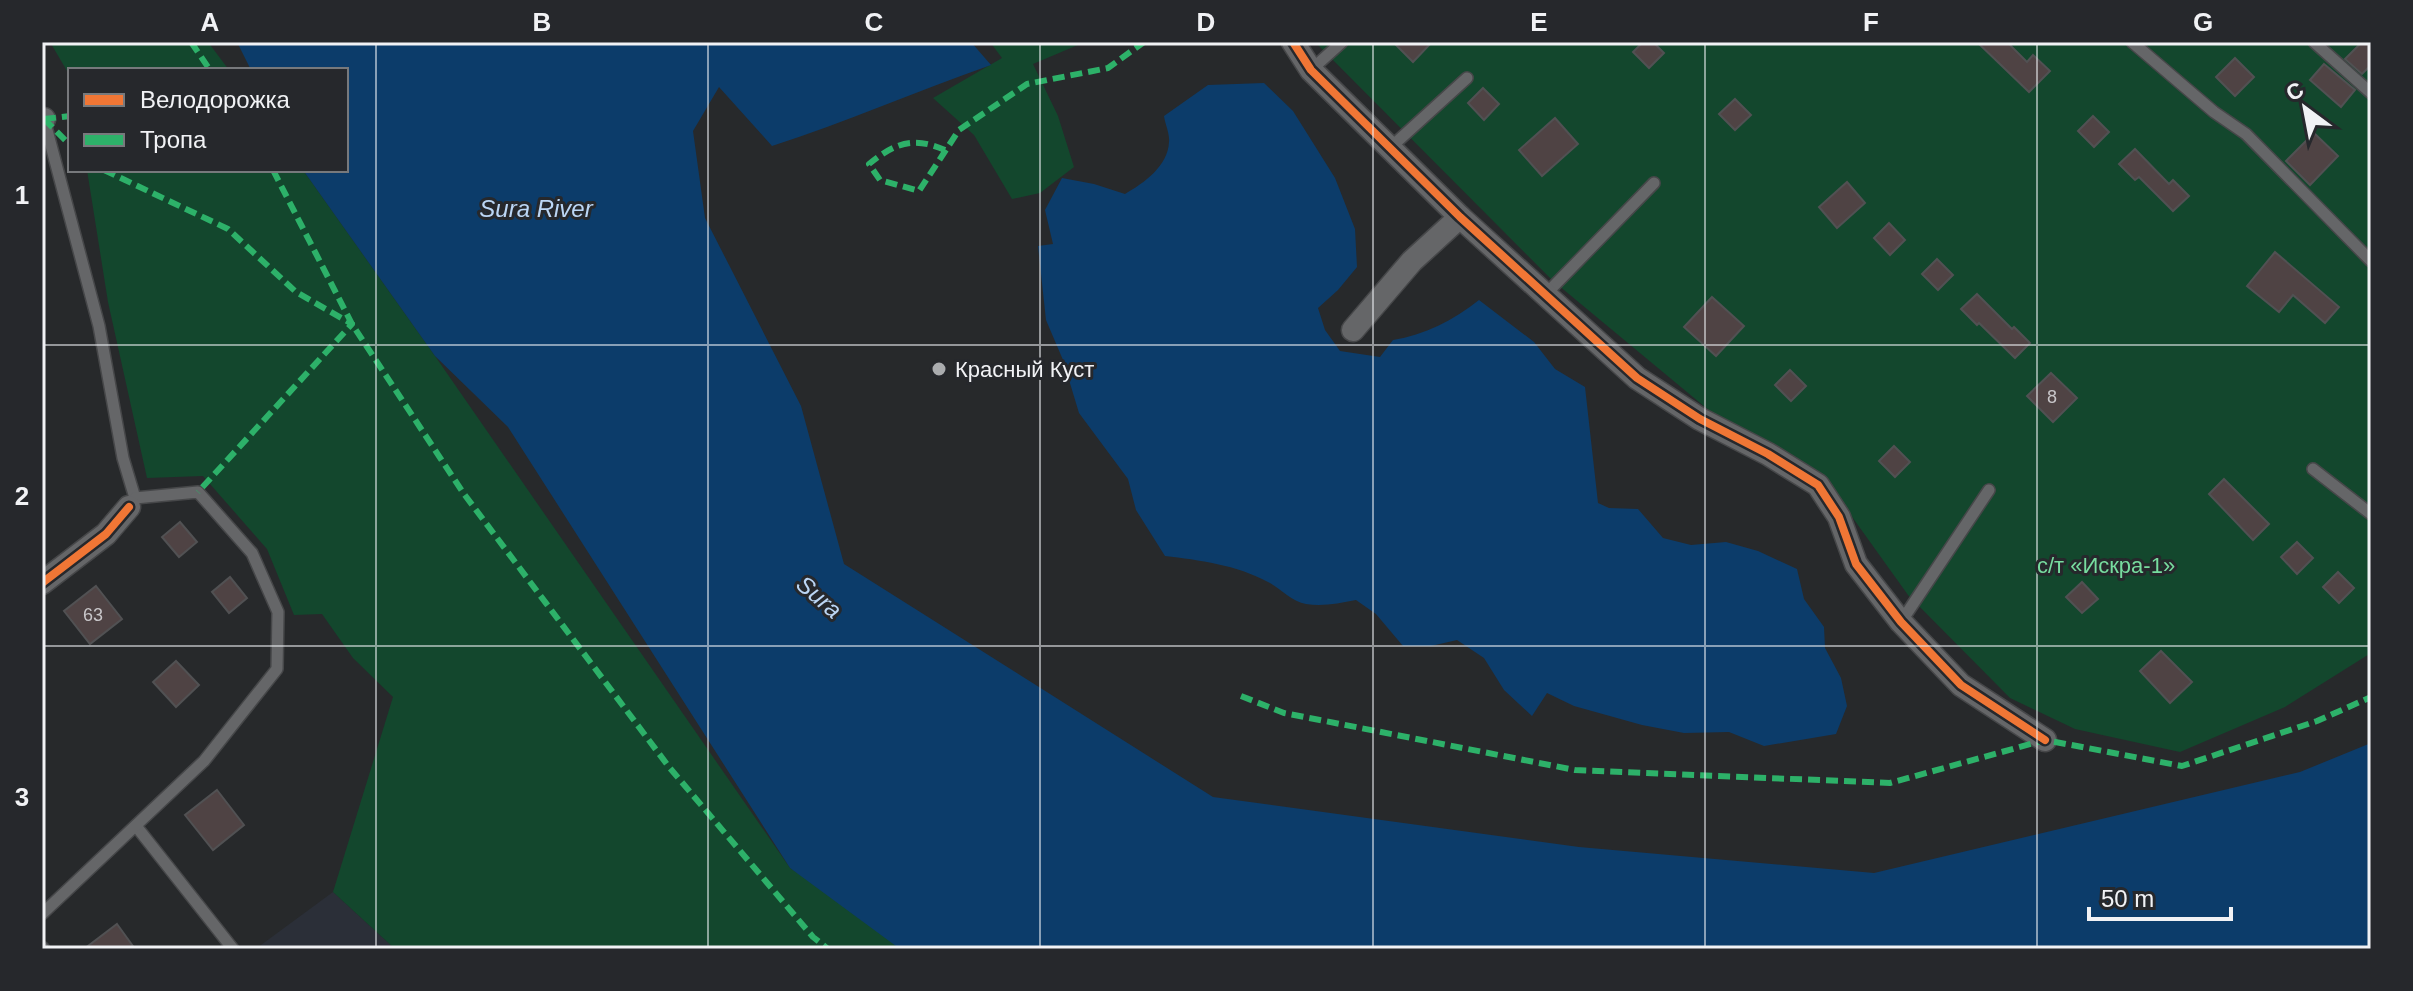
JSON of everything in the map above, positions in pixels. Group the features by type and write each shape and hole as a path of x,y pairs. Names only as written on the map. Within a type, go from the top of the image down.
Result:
{"street":[{"path":"1293,42 1311,70 1460,217 1637,378 1700,419 1768,454 1818,485 1839,517 1856,564 1901,622 1961,685 2045,740"},
{"path":"1353,330 1412,261 1460,217"},
{"path":"42,583 106,534 132,503"}],"lane":[{"path":"1311,70 1342,42"},
{"path":"2132,42 2214,112 2246,134 2371,261"},
{"path":"2314,42 2371,93"},
{"path":"1390,148 1467,78"},
{"path":"42,914 204,761 277,669 278,612 252,553 198,492 184,491 132,503 99,326 43,119"},
{"path":"1545,295 1654,183"},
{"path":"2313,469 2371,514"},
{"path":"1901,622 1989,490"},
{"path":"136,826 233,949"}],"shaded area":[{"path":"333,892 395,949 255,949 261,945"}],"green space":[{"path":"50,42 208,42 228,68 68,68 68,73"},
{"path":"990,42 1085,42 1033,64 1058,116 1074,167 1040,193 1012,199 974,135 933,98 1002,58"},
{"name":"с/т «Искра-1»","path":"1315,42 2371,42 2371,653 2285,707 2180,752 2075,729 2010,698 1908,595 1825,479 1711,412 1552,280"},
{"path":"87,172 304,172 790,868 915,949 395,949 333,892 393,697 353,658 322,614 294,615 267,549 203,476 147,478 108,302"}],"water":[{"name":"Sura River","path":"237,42 971,42 991,65 772,146 719,87 693,131 705,218 801,406 844,564 1213,797 1579,847 1874,873 2300,772 2371,743 2371,949 900,949 790,868 508,427 435,356 304,172 348,172 348,68 250,68"},
{"name":"Красный Куст","path":"1264,83 1293,111 1335,178 1355,229 1357,267 1318,308 1325,330 1340,351 1380,357 1393,340 1438,326 1479,300 1534,342 1555,369 1585,387 1598,503 1609,508 1638,509 1663,538 1691,545 1726,542 1758,551 1797,569 1804,599 1824,627 1825,648 1841,678 1847,706 1836,734 1764,746 1729,732 1684,733 1642,725 1574,706 1547,693 1532,716 1504,690 1484,658 1457,640 1431,646 1403,646 1376,614 1356,600 1325,605 1306,604 1244,571 1165,556 1136,510 1128,479 1079,413 1063,360 1046,320 1038,246 1053,244 1045,210 1062,178 1125,194 1140,185 1160,166 1168,151 1169,136 1164,116 1208,85"}],"building":[{"path":"1393,42 1432,42 1413,62"},
{"path":"1643,42 1653,42 1664,53 1649,68 1633,52"},
{"path":"1977,42 2007,42 2027,62 2033,55 2050,71 2029,92"},
{"path":"2362,42 2371,42 2371,65 2362,74 2345,59"},
{"path":"2235,58 2254,77 2235,96 2216,77"},
{"path":"2324,64 2355,90 2341,107 2310,80"},
{"path":"1483,88 1499,104 1484,120 1468,103"},
{"path":"1735,99 1751,115 1735,130 1719,114"},
{"path":"2093,116 2109,132 2094,147 2078,131"},
{"path":"1555,118 1578,144 1542,176 1519,150"},
{"path":"2314,133 2338,156 2310,185 2286,161"},
{"path":"2135,149 2169,184 2173,180 2189,196 2173,211 2139,177 2135,180 2119,164"},
{"path":"1847,182 1865,203 1837,228 1819,207"},
{"path":"1889,223 1905,240 1890,255 1874,238"},
{"path":"2275,252 2339,307 2325,323 2293,295 2279,312 2247,286"},
{"path":"1937,259 1953,275 1938,290 1922,274"},
{"path":"1977,294 2030,343 2015,358 1961,309"},
{"path":"1712,297 1744,326 1716,356 1684,327"},
{"path":"1790,370 1806,386 1791,401 1775,385"},
{"path":"2051,373 2077,398 2053,422 2027,396"},
{"path":"1894,446 1910,462 1895,477 1879,461"},
{"path":"2224,479 2269,524 2253,540 2209,494"},
{"path":"180,522 197,542 179,557 162,537"},
{"path":"2297,542 2313,558 2297,574 2281,557"},
{"path":"2338,572 2354,588 2339,603 2323,587"},
{"path":"230,577 247,598 229,613 212,592"},
{"path":"2082,582 2098,599 2082,613 2066,597"},
{"path":"96,586 122,619 90,644 64,611"},
{"path":"2161,651 2192,682 2170,703 2140,671"},
{"path":"176,661 199,685 176,707 153,682"},
{"path":"217,790 244,825 213,850 185,815"},
{"path":"117,924 135,949 84,949"}],"marked path":[{"path":"191,42 209,68"},
{"path":"945,150 923,143 905,144 887,151 869,164 880,180 919,191 959,130 1027,84 1108,68 1144,42"},
{"path":"44,119 68,116"},
{"path":"44,119 68,143"},
{"path":"108,172 228,229 296,292 352,324 198,492"},
{"path":"274,172 352,324 464,494 669,767 813,937 828,949"},
{"path":"1241,696 1284,713 1575,770 1890,783 2045,740 2182,766 2317,721 2371,697"}],"cycle path":[{"path":"1293,42 1311,70 1460,217 1637,378 1700,419 1768,454 1818,485 1839,517 1856,564 1901,622 1961,685 2045,740"},
{"path":"42,583 106,534 129,507"}],"place":[{"name":"Красный Куст","path":"939,369"}],"water label":[{"name":"Sura","path":"819,597"}]}
